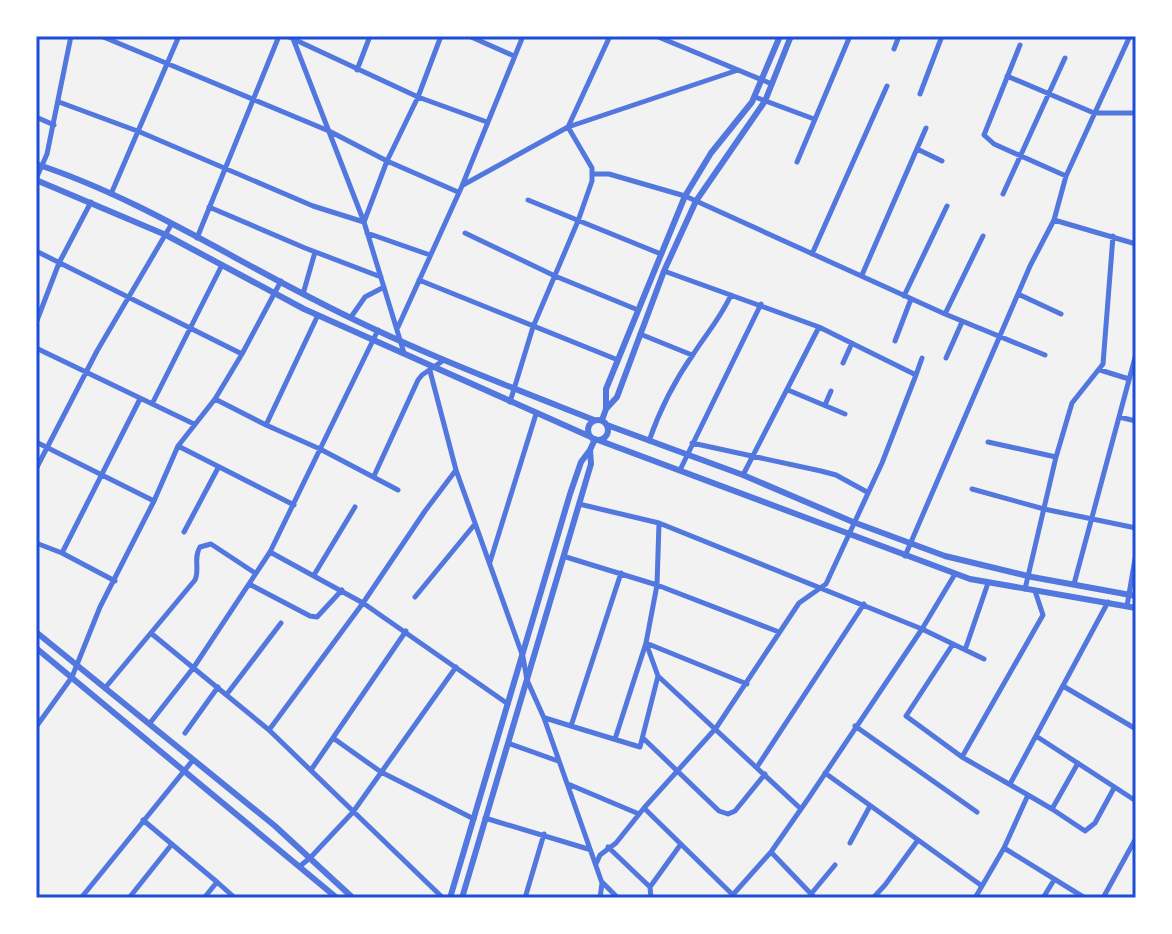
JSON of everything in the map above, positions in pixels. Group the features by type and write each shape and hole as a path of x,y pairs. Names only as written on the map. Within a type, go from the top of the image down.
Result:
{"street":[{"path":"71,36 54,125 36,179 166,235 275,294 432,370 594,439 756,497 847,535 955,574 988,583 1136,608"},
{"path":"101,36 329,131 387,161 460,189"},
{"path":"111,194 179,36"},
{"path":"196,239 279,36"},
{"path":"357,70 370,36"},
{"path":"364,222 441,36"},
{"path":"469,36 514,56"},
{"path":"398,328 523,36"},
{"path":"568,127 610,36"},
{"path":"656,36 772,84"},
{"path":"684,46 688,36"},
{"path":"606,409 605,393 685,196 697,173 746,113 780,36"},
{"path":"594,439 606,435 601,422 606,409 617,397 664,271 696,201 765,101 791,36"},
{"path":"797,162 850,36"},
{"path":"894,49 899,36"},
{"path":"920,94 942,36"},
{"path":"905,556 1030,266 1054,220 1066,176 1130,36"},
{"path":"290,37 418,97 487,122"},
{"path":"290,37 364,222 404,354"},
{"path":"1020,45 984,135 994,144 1066,176"},
{"path":"1003,194 1065,58"},
{"path":"460,189 568,127 738,70"},
{"path":"1007,76 1094,113 1136,113"},
{"path":"812,254 887,86"},
{"path":"755,97 814,119"},
{"path":"59,102 140,132 313,206 364,222"},
{"path":"36,117 54,125"},
{"path":"510,402 533,327 578,221 594,174 568,127"},
{"path":"862,275 926,128"},
{"path":"917,149 942,161"},
{"path":"39,165 111,194 303,294 444,360 743,475 853,522 945,556 1132,595"},
{"path":"594,174 609,174 685,196 962,322 1045,355"},
{"path":"528,200 661,254"},
{"path":"36,323 59,263 91,202"},
{"path":"895,341 908,298 947,206"},
{"path":"209,207 381,277"},
{"path":"1054,220 1136,244"},
{"path":"36,469 171,225"},
{"path":"366,233 430,255"},
{"path":"465,233 555,276 638,310"},
{"path":"945,314 983,236"},
{"path":"1025,589 1072,403 1100,370 1104,358 1113,236"},
{"path":"36,251 242,354"},
{"path":"303,294 315,252"},
{"path":"152,404 222,265"},
{"path":"664,271 819,327 916,375"},
{"path":"419,280 618,360"},
{"path":"36,727 72,677 100,607 178,446 215,399 281,281"},
{"path":"351,317 365,297 384,287"},
{"path":"1018,294 1061,314"},
{"path":"649,441 662,407 692,355 716,324 731,295"},
{"path":"680,470 761,304"},
{"path":"266,425 318,315"},
{"path":"946,358 962,322"},
{"path":"743,475 819,327"},
{"path":"150,723 227,620 270,552 378,330"},
{"path":"640,334 692,355"},
{"path":"843,363 852,343"},
{"path":"36,348 194,424"},
{"path":"1074,584 1136,354"},
{"path":"596,864 600,855 616,843 716,728 804,597 822,588 830,578 882,463 922,358"},
{"path":"374,476 418,380 444,360"},
{"path":"432,370 456,470 523,657 527,680 544,718 596,864 602,883 600,898"},
{"path":"1100,370 1129,379"},
{"path":"788,390 845,414"},
{"path":"825,405 831,391"},
{"path":"62,553 140,399"},
{"path":"215,399 398,490"},
{"path":"490,564 536,414"},
{"path":"1119,417 1136,421"},
{"path":"450,898 570,494 581,462 594,439 588,427 601,422"},
{"path":"36,442 154,501"},
{"path":"988,442 1056,457"},
{"path":"692,443 836,475 867,492"},
{"path":"178,446 294,505"},
{"path":"462,898 566,557 591,464 590,450"},
{"path":"184,532 218,468"},
{"path":"269,730 456,470"},
{"path":"972,489 1044,509 1136,528"},
{"path":"579,504 659,523 864,604 984,659"},
{"path":"314,575 355,507"},
{"path":"415,597 475,523"},
{"path":"615,739 646,643 657,585 659,523"},
{"path":"36,543 115,581"},
{"path":"105,688 195,580 200,547 205,544 218,548 255,573"},
{"path":"270,552 363,603 509,705"},
{"path":"1127,606 1132,595 1136,553"},
{"path":"566,557 657,585 779,632"},
{"path":"571,726 621,573"},
{"path":"644,808 733,897 771,852 801,809 922,629 955,574"},
{"path":"965,650 988,583"},
{"path":"249,584 317,617 342,590"},
{"path":"962,757 1043,615 1035,591"},
{"path":"1010,784 1108,602"},
{"path":"757,767 864,604"},
{"path":"227,694 281,623"},
{"path":"311,770 406,631"},
{"path":"36,632 150,723 353,898"},
{"path":"152,634 269,730 443,898"},
{"path":"646,643 658,676 801,809"},
{"path":"646,643 747,684"},
{"path":"953,644 906,716 962,757 1085,831 1095,823 1114,788"},
{"path":"36,648 337,898"},
{"path":"300,866 353,812 456,667"},
{"path":"544,718 637,748 643,744 658,676"},
{"path":"1063,686 1136,729"},
{"path":"185,733 218,687"},
{"path":"855,726 977,812"},
{"path":"1036,736 1136,801"},
{"path":"333,738 381,772 475,819"},
{"path":"644,739 719,811 728,814 735,811 765,774"},
{"path":"508,743 559,761"},
{"path":"81,898 193,760"},
{"path":"1052,809 1078,763"},
{"path":"825,773 982,886"},
{"path":"568,784 639,814"},
{"path":"975,898 1004,848 1028,795"},
{"path":"850,843 870,806"},
{"path":"485,818 589,849"},
{"path":"143,820 235,898"},
{"path":"525,898 544,834"},
{"path":"1103,898 1136,838"},
{"path":"873,898 918,840"},
{"path":"129,898 172,844"},
{"path":"651,898 650,887 681,844"},
{"path":"608,847 650,887"},
{"path":"1004,848 1085,898"},
{"path":"771,852 813,896 835,865"},
{"path":"1043,898 1054,880"},
{"path":"204,898 217,882"},
{"path":"602,883 618,898"}]}
